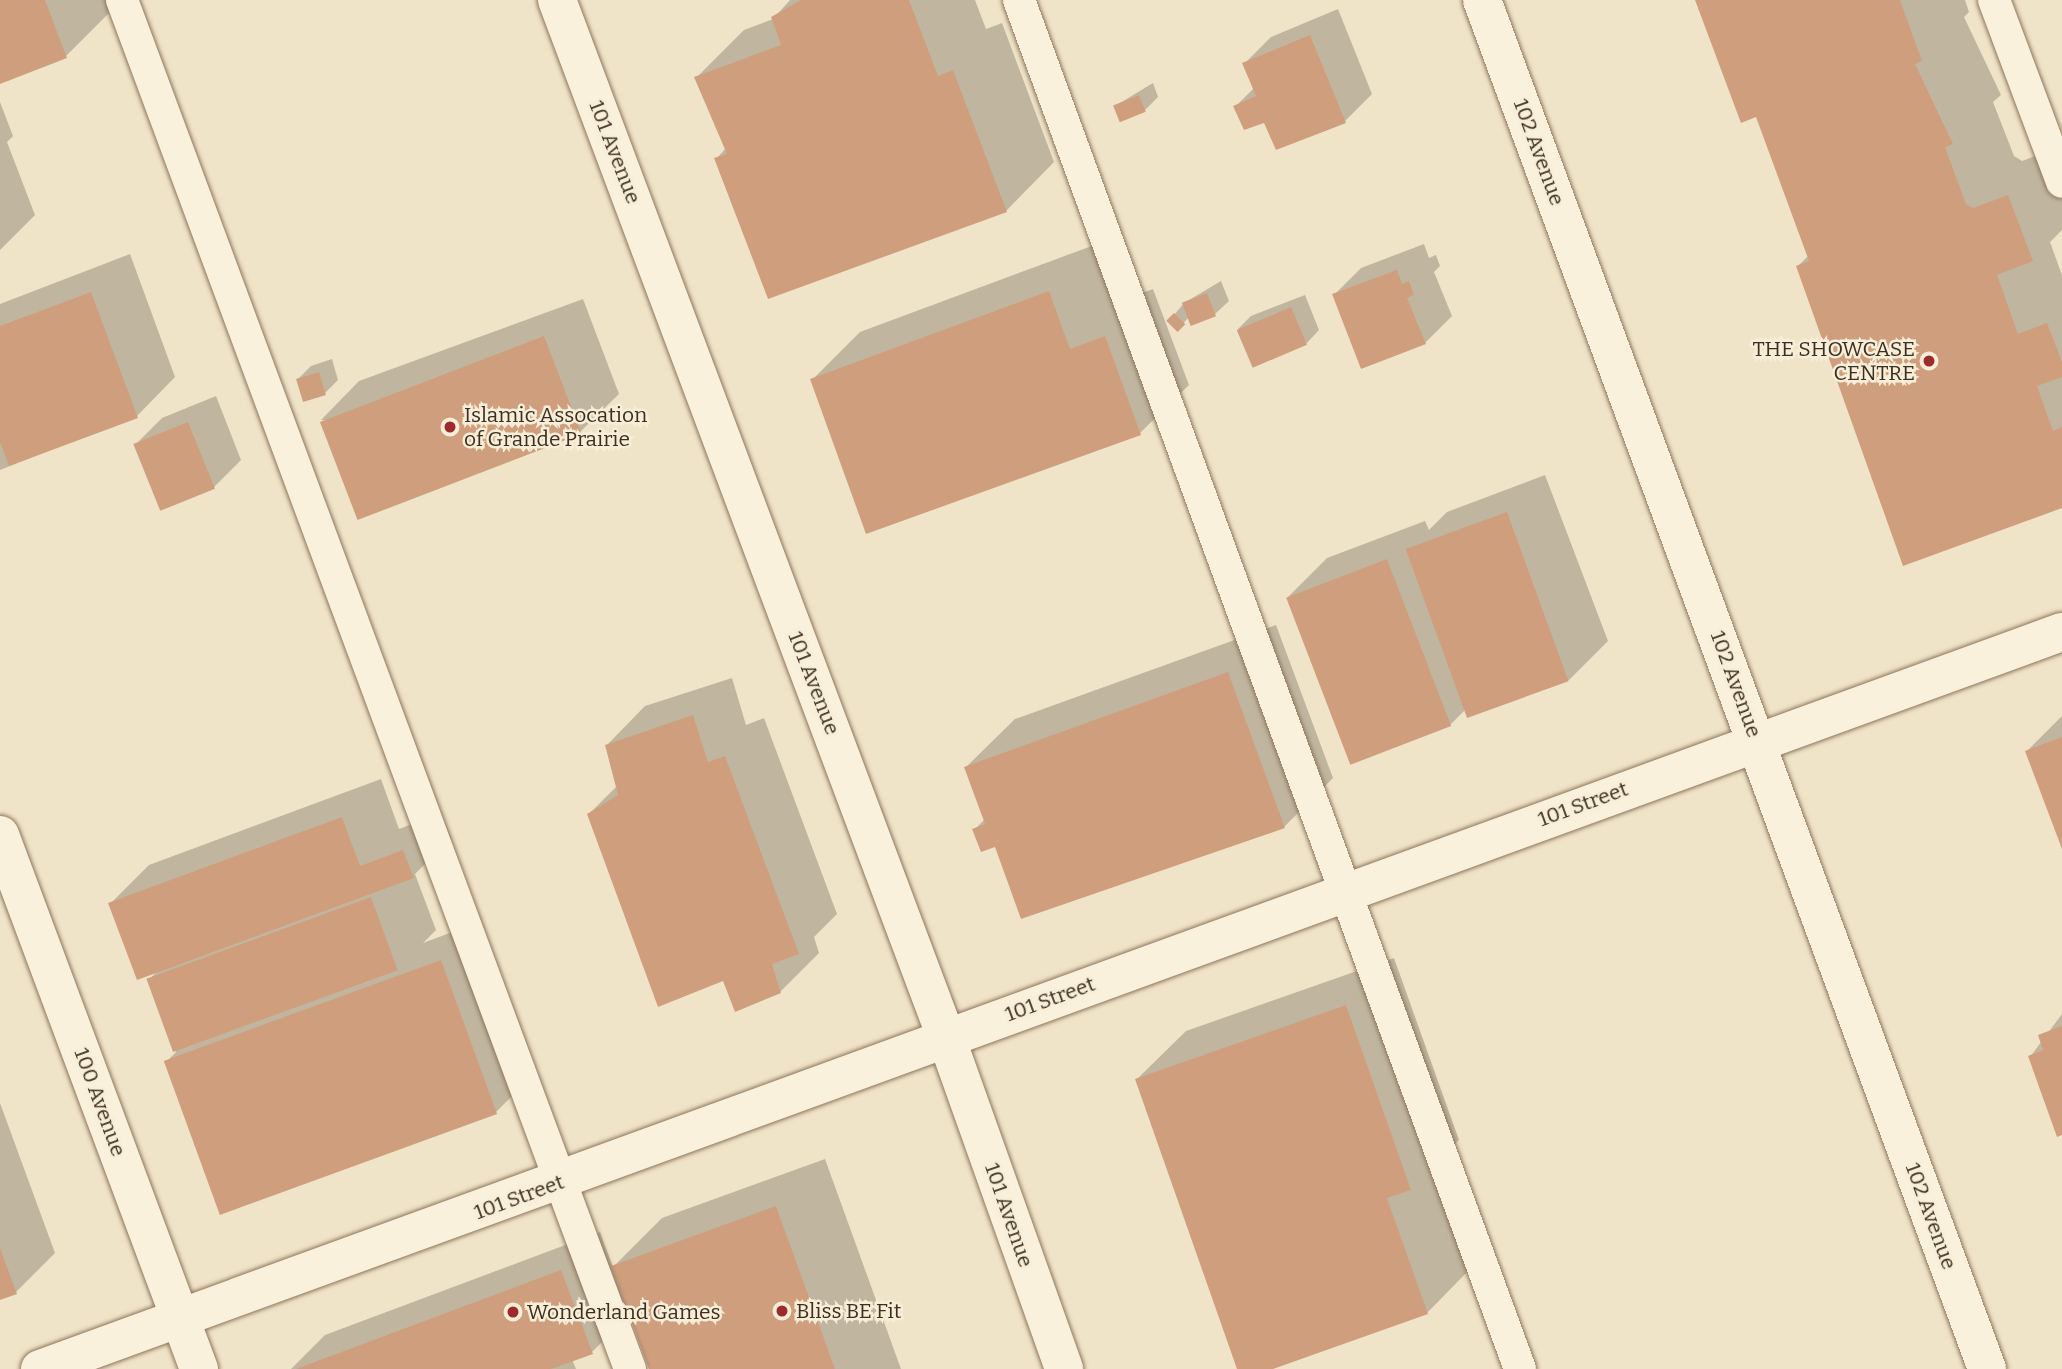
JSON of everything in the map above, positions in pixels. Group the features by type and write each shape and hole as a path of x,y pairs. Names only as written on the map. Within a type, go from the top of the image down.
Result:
{"street":[{"name":"101 Avenue","path":"557,0 946,1037 1064,1369"},
{"name":"102 Avenue","path":"1482,0 1987,1369"},
{"name":"101 Street","path":"40,1369 564,1182 1345,890 2062,632"},
{"name":"100 Avenue","path":"0,835 199,1369"}],"lane":[{"path":"122,0 564,1182 630,1369"},
{"path":"1019,0 1520,1369"},
{"path":"1994,0 2062,182"}],"building":[{"path":"0,0 45,0 67,58 0,84"},
{"path":"801,0 909,0 938,76 953,70 1007,212 768,299 714,158 727,154 694,77 781,45 771,17"},
{"path":"1695,0 1900,0 1922,61 1915,64 1953,144 1945,147 1966,204 1973,208 2008,195 2033,261 1997,275 2018,334 2047,323 2062,362 2062,377 2037,386 2053,431 2062,427 2062,508 1903,566 1796,266 1809,261 1756,117 1741,123"},
{"path":"1310,35 1346,123 1276,150 1264,123 1244,130 1233,106 1256,96 1242,63"},
{"path":"1139,95 1146,112 1120,122 1113,105"},
{"path":"1397,270 1402,284 1409,281 1414,295 1407,298 1426,344 1361,369 1332,294"},
{"path":"1049,291 1070,349 1105,336 1141,435 866,534 810,379"},
{"path":"91,292 138,418 9,466 0,442 0,326"},
{"path":"1207,293 1216,316 1191,326 1182,303"},
{"path":"1291,307 1307,345 1253,368 1237,330"},
{"path":"1174,313 1185,324 1178,332 1166,321"},
{"name":"Islamic Assocation of Grande Prairie","path":"544,336 582,434 358,520 320,422"},
{"path":"319,372 326,395 303,402 296,379"},
{"path":"188,422 215,489 160,511 133,444"},
{"path":"1507,512 1569,681 1467,718 1406,549"},
{"path":"1387,559 1451,726 1350,765 1286,598"},
{"path":"1228,672 1285,828 1021,919 995,847 981,852 972,829 985,824 964,767"},
{"path":"693,715 708,762 725,756 799,954 772,964 781,993 735,1012 723,981 658,1007 587,814 618,795 605,745"},
{"path":"2062,737 2062,849 2025,751"},
{"path":"342,817 360,866 403,850 414,878 137,980 108,903"},
{"path":"371,897 398,970 173,1052 146,979"},
{"path":"441,960 497,1114 220,1215 164,1061"},
{"path":"1346,1005 1411,1190 1387,1198 1428,1314 1273,1369 1237,1369 1135,1079"},
{"path":"2062,1026 2062,1135 2057,1137 2028,1056 2043,1050 2038,1035"},
{"path":"776,1206 835,1369 649,1369 611,1266"},
{"path":"0,1248 17,1294 0,1300"},
{"name":"Wonderland Games","path":"561,1270 593,1354 551,1369 296,1369"}],"place":[{"name":"THE SHOWCASE CENTRE","path":"1929,361"},
{"name":"Islamic Assocation of Grande Prairie","path":"450,427"},
{"name":"Bliss BE Fit","path":"782,1311"},
{"name":"Wonderland Games","path":"513,1312"}]}
